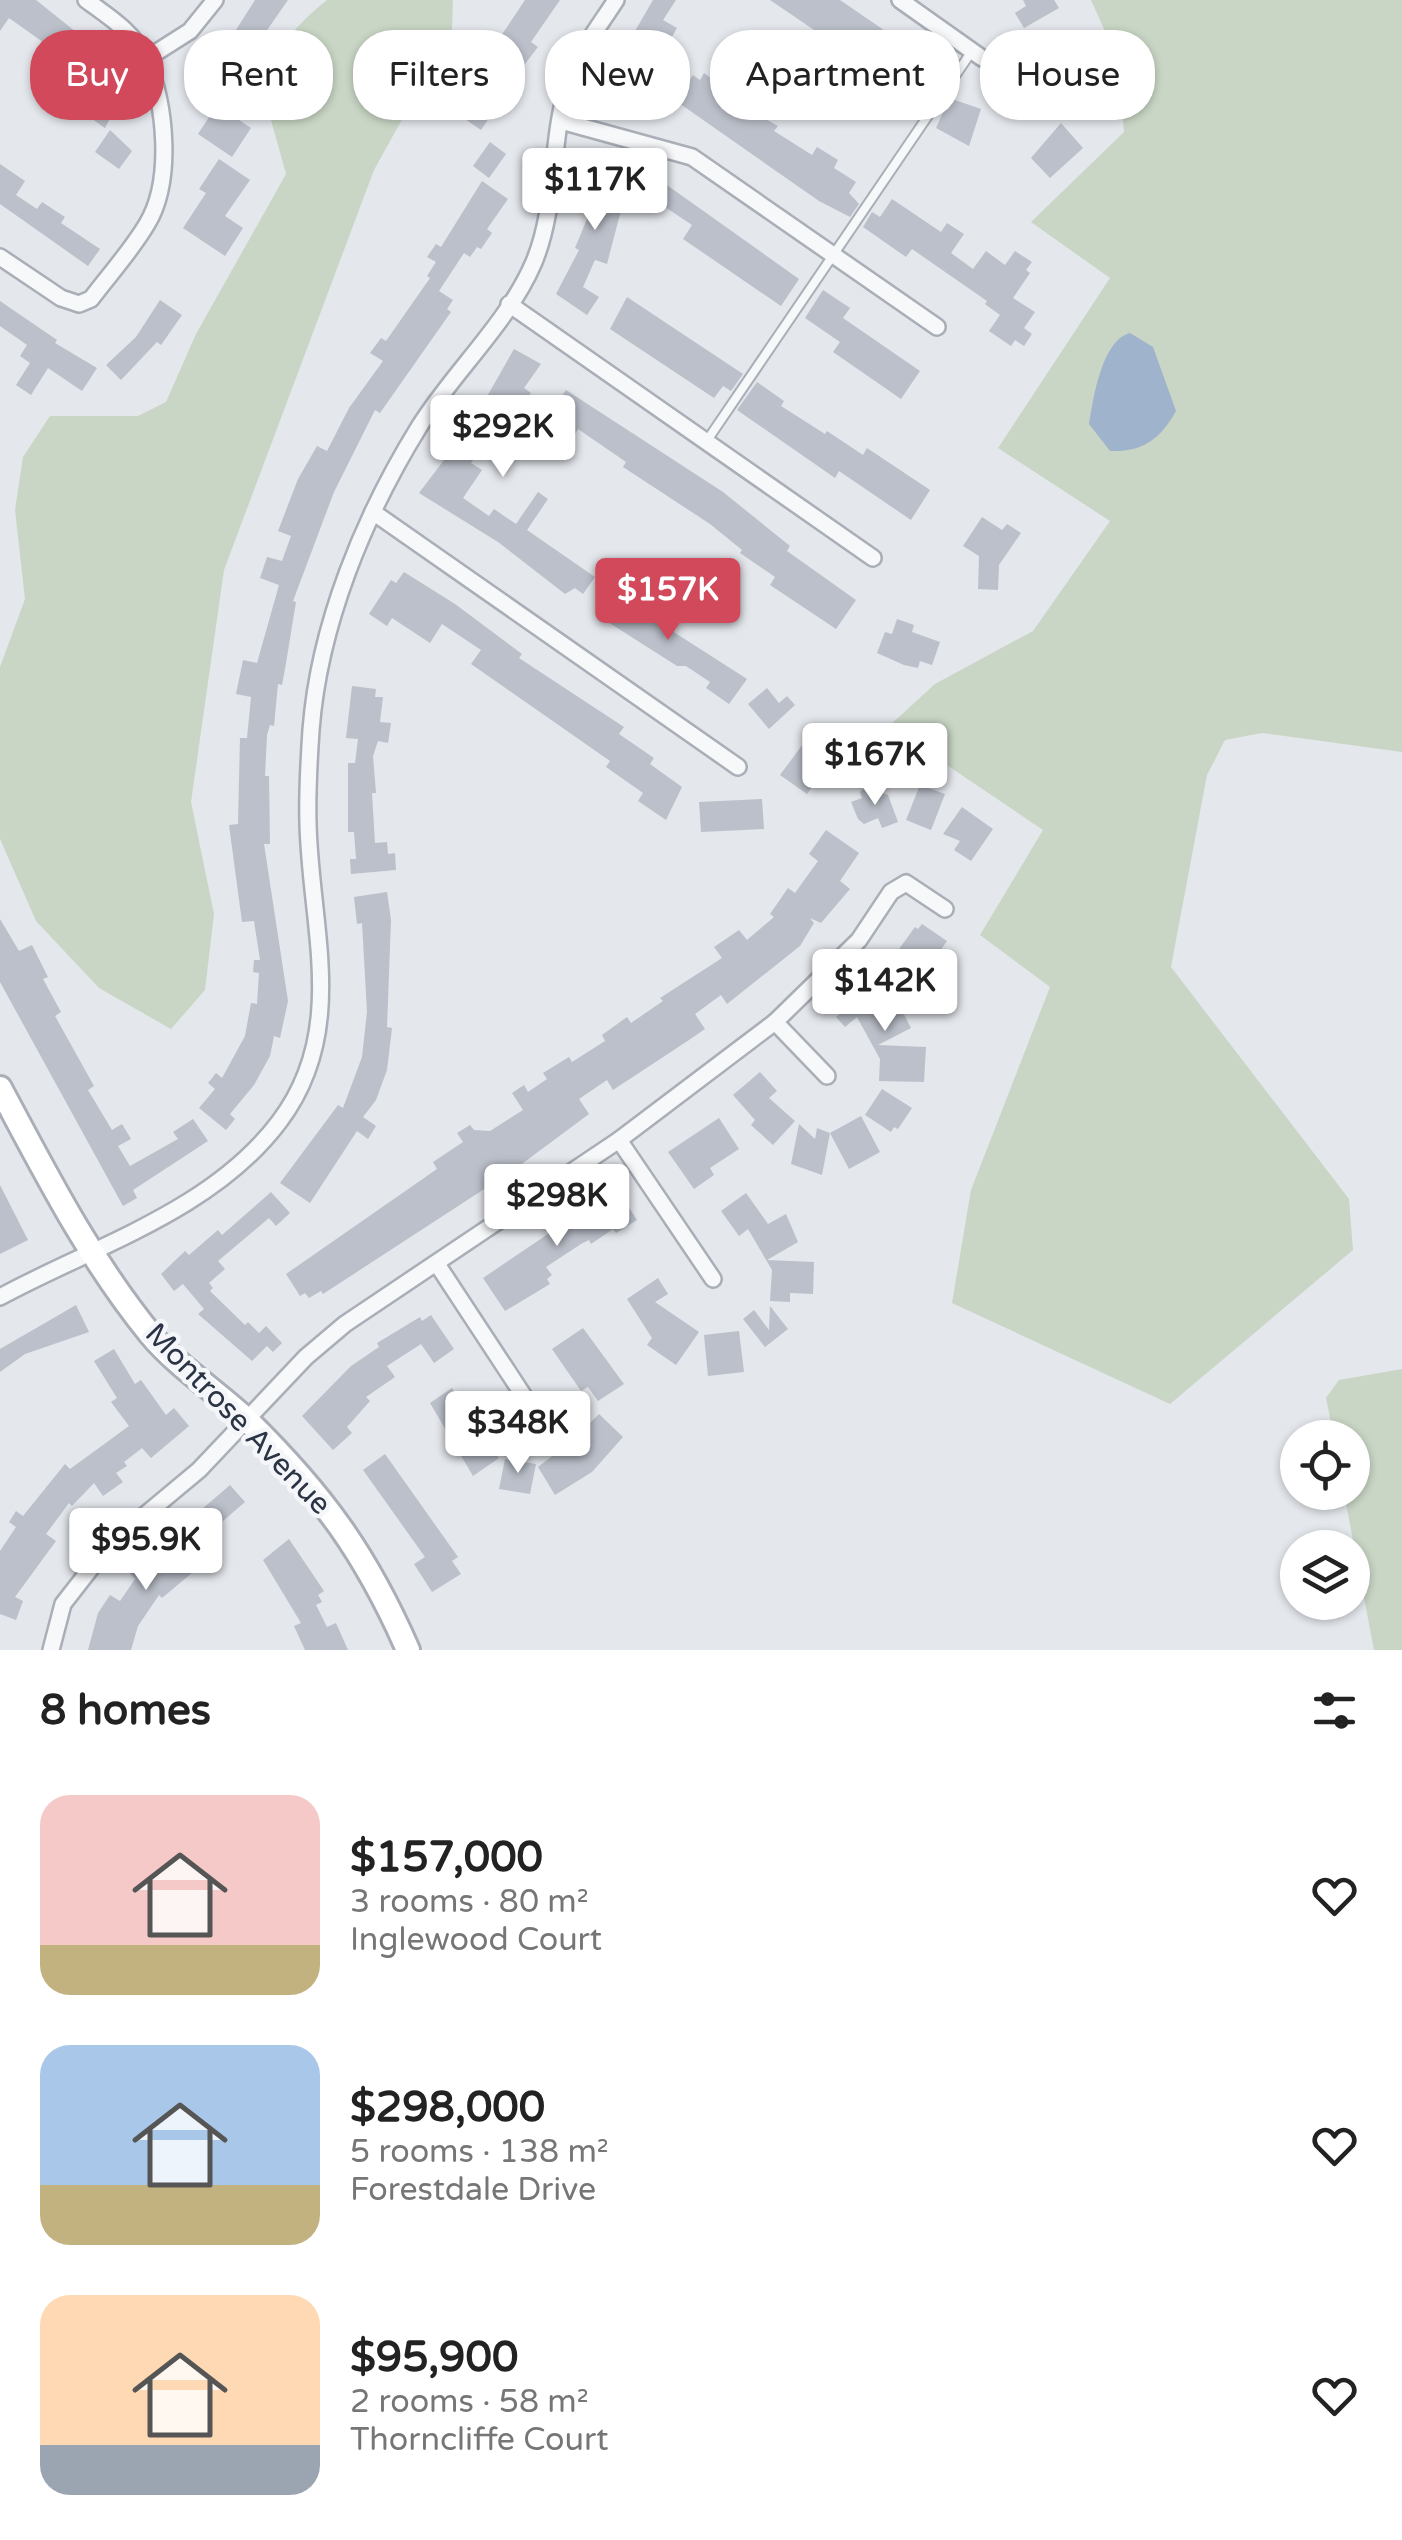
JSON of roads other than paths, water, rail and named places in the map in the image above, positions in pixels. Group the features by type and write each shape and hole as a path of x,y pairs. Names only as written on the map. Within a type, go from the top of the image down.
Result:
{"street":[{"path":"86,0 126,30"},
{"path":"164,47 190,30 214,0"},
{"path":"0,1297 159,1218 226,1177 280,1121 316,1048 323,1004 308,824 311,728 328,632 373,512 420,426 509,304 533,264 548,220 566,88 579,57 616,0"},
{"path":"900,0 977,54"},
{"path":"0,257 61,298 78,304 91,299 148,223 161,187 162,120"},
{"path":"561,121 692,158 937,327"},
{"path":"509,304 874,558"},
{"path":"373,512 738,767"},
{"path":"51,1650 63,1604 109,1546 199,1470 306,1357 345,1324 618,1140 774,1022 859,940 891,892 906,883 944,909"},
{"path":"774,1022 827,1076"},
{"name":"Montrose Avenue","path":"0,1088 88,1252 154,1338 246,1420 320,1497 378,1580 408,1650"},
{"path":"618,1140 714,1279"},
{"path":"437,1264 531,1408"}],"lane":[{"path":"706,442 977,54"}],"water":[{"path":"1130,333 1153,347 1176,411 1149,442 1110,451 1089,424 1106,358 1120,338"}]}
